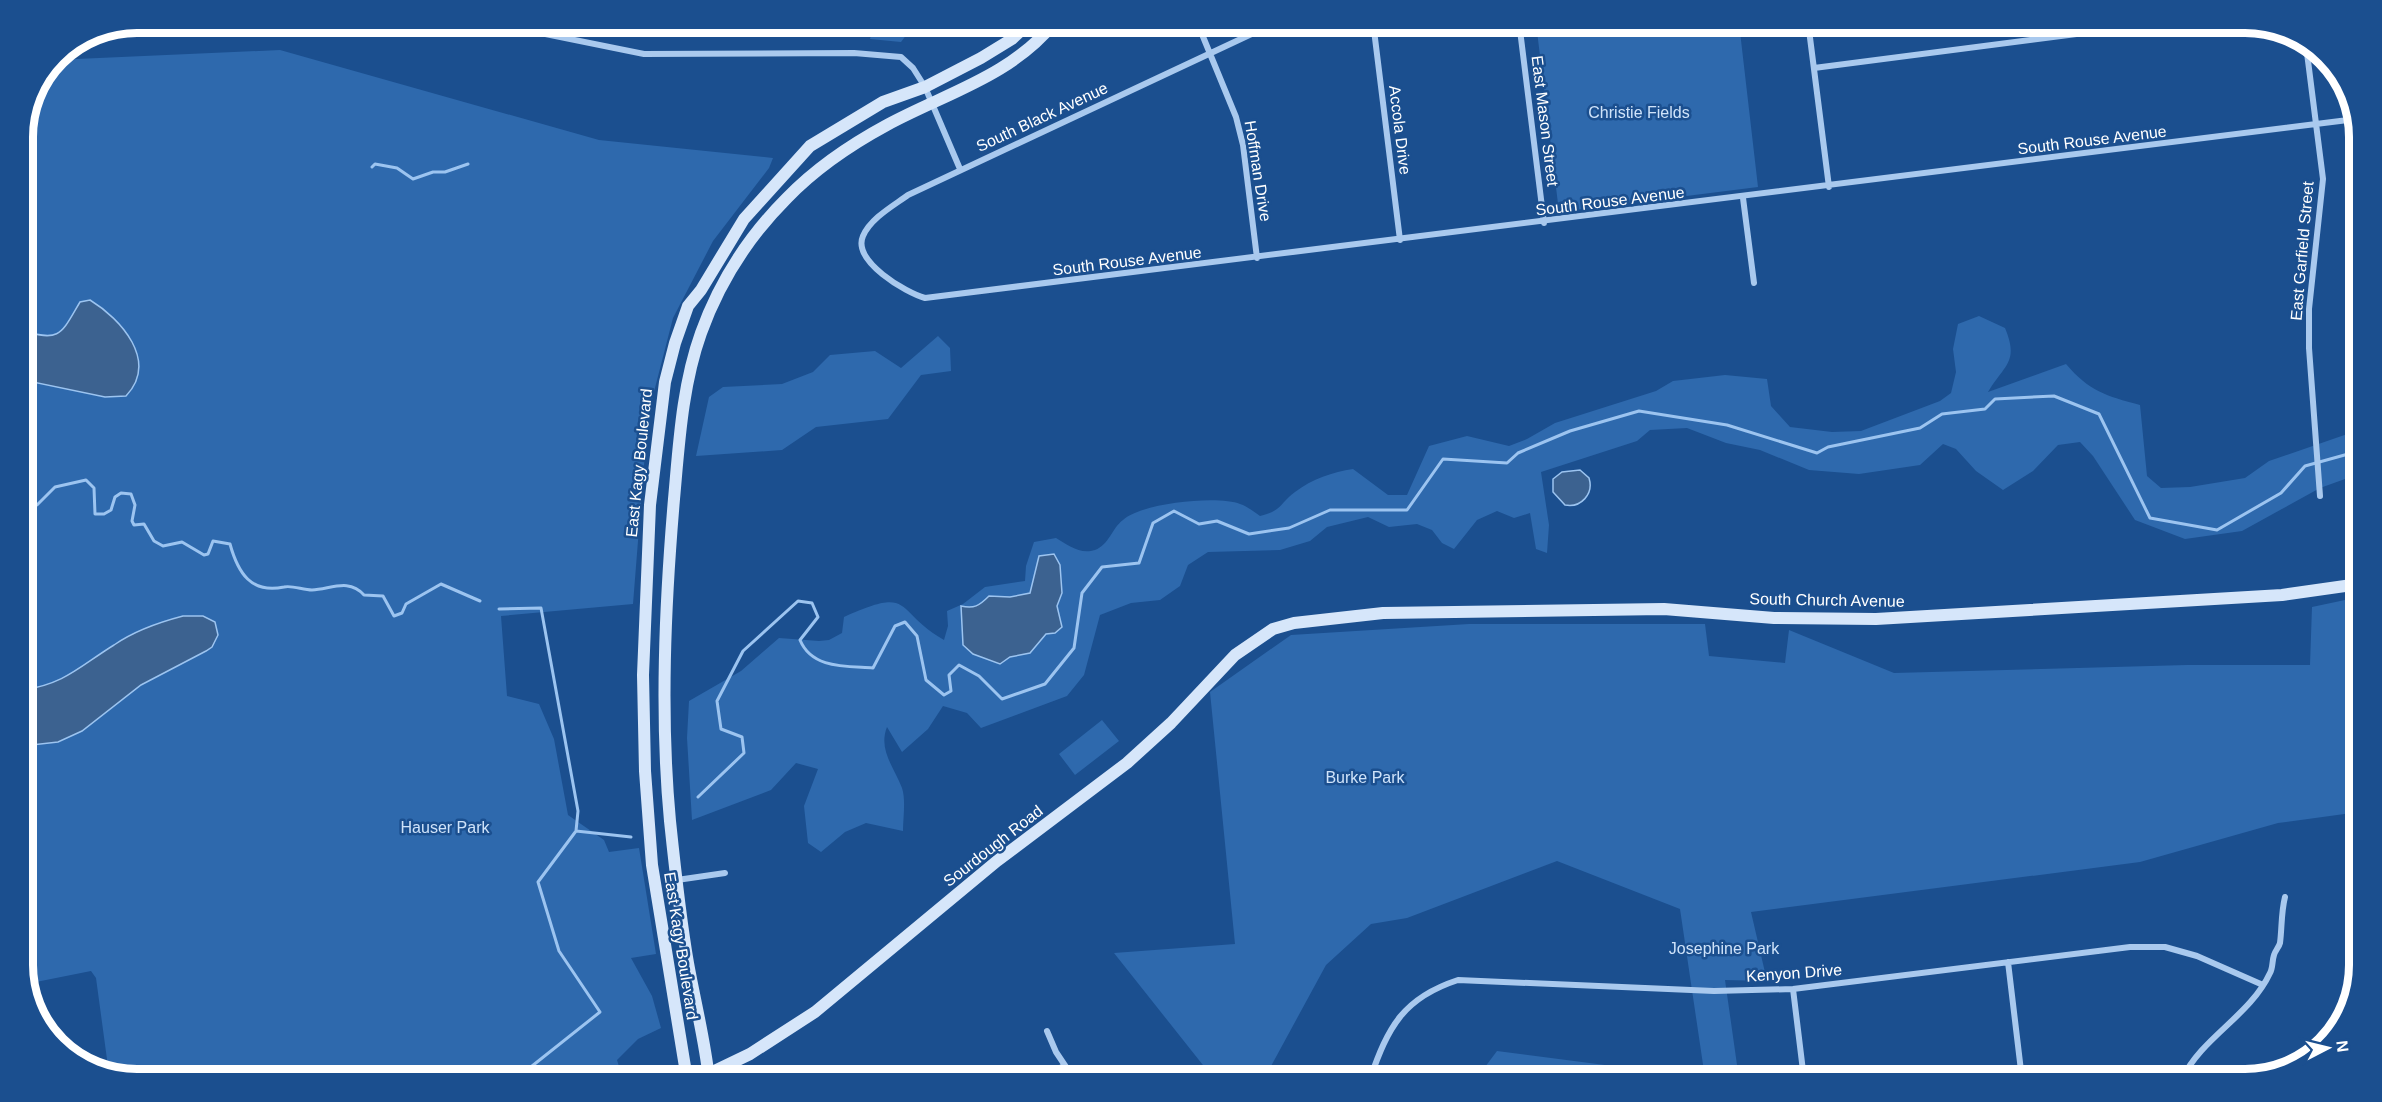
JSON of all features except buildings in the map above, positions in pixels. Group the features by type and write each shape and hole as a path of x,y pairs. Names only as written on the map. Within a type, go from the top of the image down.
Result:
{"main road":[{"name":"East Kagy Boulevard","path":"685,1069 652,865 645,771 644,585 650,505 665,382 688,306 760,199 810,146 883,102 925,87 981,58 1018,33"},
{"name":"East Kagy Boulevard","path":"704,1069 670,820 666,743 665,642 670,552 683,413 690,372 701,333 737,260 786,199 819,167 889,124 986,80 1009,65 1042,33"},
{"name":"South Church Avenue","path":"1294,623 1383,613 1664,609 1774,618 1876,619 2270,596 2349,585"},
{"name":"Sourdough Road","path":"722,1069 750,1054 815,1012 997,861 1127,763 1171,723 1235,655 1273,629 1294,623"}],"street":[{"path":"540,33 644,54 880,53 901,57 913,68 925,87 960,169"},
{"name":"Hoffman Drive","path":"1201,33 1236,117 1243,145 1257,258"},
{"name":"South Black Avenue","path":"875,268 862,250 862,238 870,225 908,195 1255,33"},
{"name":"Accola Drive","path":"1374,33 1400,240"},
{"name":"East Mason Street","path":"1521,33 1544,222"},
{"path":"1809,33 1829,187"},
{"path":"1814,68 2085,33"},
{"name":"East Garfield Street","path":"2307,53 2323,179 2309,309 2320,496"},
{"name":"South Rouse Avenue","path":"875,268 903,289 925,298 1743,198 2348,120"},
{"path":"1743,198 1754,283"},
{"path":"677,880 725,873"},
{"path":"2187,1069 2251,1003 2271,972 2274,955 2280,944 2280,916 2284,897"},
{"name":"Kenyon Drive","path":"1375,1069 1391,1030 1412,1003 1426,992 1458,980 1714,991 1793,989 2130,947 2165,947 2197,956 2263,985"},
{"path":"2008,962 2021,1069"},
{"path":"1793,989 1803,1069"},
{"path":"1047,1031 1066,1069"},
{"path":"1059,1069 1064,1066"}],"green space":[{"path":"872,33 908,33 901,42 870,39"},
{"name":"Christie Fields","path":"1537,33 1740,33 1758,187 1559,212"},
{"name":"Hauser Park","path":"280,50 599,140 773,158 769,168 713,241 673,318 648,415 633,604 501,616 507,696 539,704 554,739 568,815 604,840 609,852 639,848 656,954 631,958 652,996 661,1028 638,1039 617,1060 620,1069 137,1069 116,1067 108,1064 96,978 91,971 34,982 33,130 44,91 54,74 68,59"},
{"path":"1979,316 2005,328 2011,348 2010,356 2005,368 1988,392 2066,364 2082,381 2099,391 2140,405 2147,476 2161,488 2190,487 2245,478 2269,461 2349,433 2349,478 2320,488 2242,531 2185,539 2135,520 2093,456 2080,442 2058,445 2033,471 2003,490 1976,471 1956,449 1943,444 1920,465 1859,474 1809,470 1760,450 1726,443 1687,428 1650,430 1637,441 1541,472 1549,525 1547,553 1536,549 1530,513 1514,518 1497,511 1477,520 1454,549 1442,543 1432,530 1417,524 1389,527 1368,517 1327,527 1310,541 1280,550 1208,552 1188,565 1180,586 1160,600 1131,603 1100,615 1084,675 1067,696 981,728 967,713 943,706 928,729 902,752 887,727 884,743 903,793 903,831 866,823 845,832 821,852 808,843 804,806 818,769 796,763 771,790 692,820 687,738 689,701 741,671 779,638 829,640 842,633 844,617 882,603 893,603 901,606 944,640 948,626 947,611 963,604 985,587 1025,581 1026,566 1034,542 1056,538 1079,550 1095,550 1104,544 1119,523 1132,514 1180,502 1229,501 1245,506 1260,516 1277,509 1308,483 1330,474 1353,469 1388,495 1407,495 1429,446 1467,436 1509,446 1555,423 1656,391 1673,381 1725,375 1767,379 1771,406 1790,427 1832,432 1861,431 1940,401 1951,393 1956,372 1953,349 1958,324"},
{"path":"938,336 950,348 951,371 921,375 888,419 816,427 782,450 696,456 709,397 723,387 782,384 813,372 830,355 875,351 901,368"},
{"name":"Burke Park","path":"2349,599 2349,813 2278,823 2140,862 1751,912 1767,981 1725,980 1738,1069 1704,1069 1680,909 1557,861 1407,918 1371,924 1326,965 1269,1069 1206,1069 1114,953 1235,944 1210,692 1291,635 1469,624 1705,624 1709,656 1785,663 1789,630 1894,673 2187,665 2310,665 2312,607"},
{"path":"1102,720 1119,741 1075,775 1059,754"},
{"name":"Burke Park","path":"1497,1051 1636,1069 1484,1069"}],"shaded area":[{"path":"90,300 102,308 124,329 132,342 139,369 135,383 126,396 105,397 33,382 33,333 45,336 59,333 80,302"},
{"path":"1580,470 1589,478 1588,494 1581,502 1565,505 1553,492 1553,479 1562,472"},
{"path":"1054,554 1060,565 1062,593 1057,606 1062,627 1055,633 1046,634 1030,653 1010,657 1000,664 973,654 963,645 961,606 976,606 989,596 1010,597 1030,593 1039,556"},
{"path":"183,616 203,616 215,622 218,635 212,647 141,685 82,731 58,742 33,745 33,688 61,679 130,635"}],"waterway":[{"path":"372,167 375,164 397,168 413,179 468,164"},
{"path":"698,797 744,753 742,737 721,729 717,701 743,651 798,601 812,603 818,617 800,640 805,649 821,661 841,666 873,668 895,626 905,622 917,636 926,680 944,695 951,691 949,675 959,665 979,676 1002,699 1045,684 1074,648 1082,593 1102,567 1139,563 1153,523 1174,511 1199,524 1217,521 1249,534 1289,528 1330,510 1407,510 1443,459 1507,463 1518,453 1570,431 1639,411 1727,425 1817,453 1828,447 1920,428 1942,414 1985,409 1995,399 2054,396 2099,414 2150,518 2217,530 2281,493 2305,466 2349,454"},
{"path":"33,504 37,505 55,487 86,480 94,488 95,514 104,514 111,510 115,497 121,493 131,494 135,505 132,521 134,525 144,524 154,541 163,546 182,542 204,555 208,554 213,541 230,544 242,572 248,579 263,587 312,590 340,586 352,587 364,595 383,596 394,616 402,613 406,604 441,584 480,601"},
{"path":"499,609 541,608 578,811 576,831 538,882 559,951 600,1012 528,1069"},
{"path":"576,831 631,837"}],"park label":[{"name":"Josephine Park","path":"1724,948"}]}
